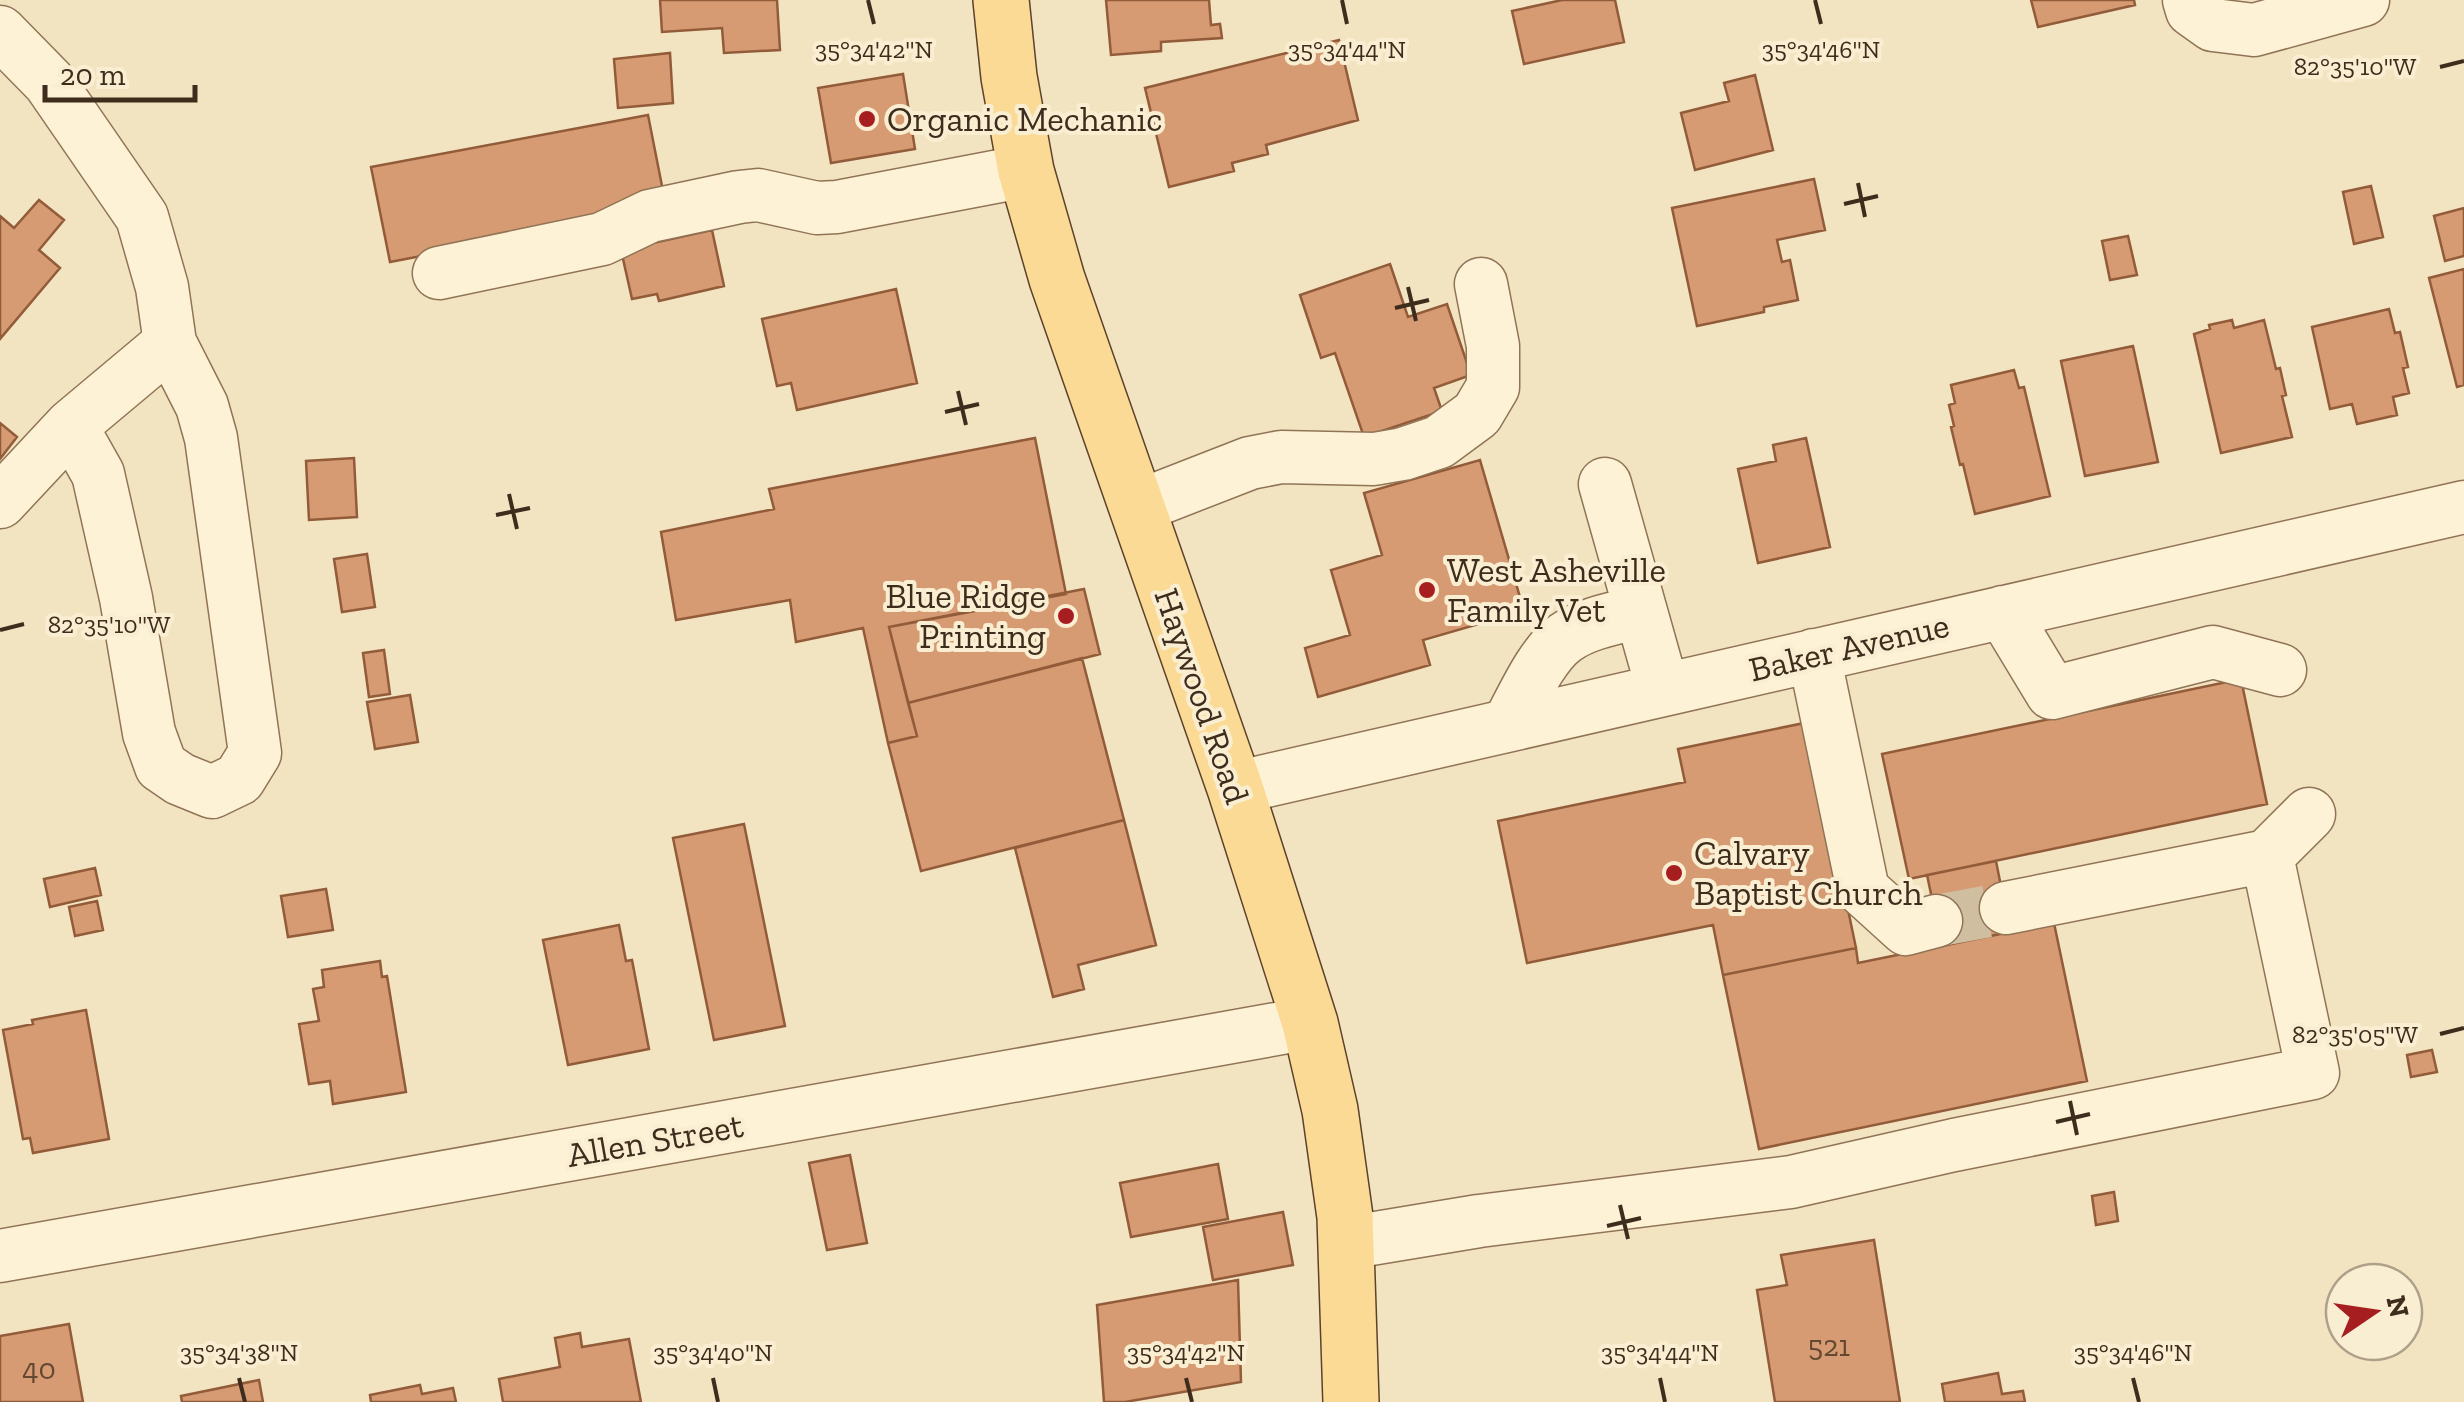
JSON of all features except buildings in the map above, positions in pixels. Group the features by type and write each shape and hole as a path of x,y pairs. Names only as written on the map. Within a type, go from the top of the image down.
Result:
{"main road":[{"name":"Haywood Road","path":"1001,0 1009,77 1026,171 1057,279 1235,788 1310,1023 1330,1110 1345,1217 1351,1402"}],"street":[{"path":"2190,5 2213,25 2254,30 2364,0"},
{"path":"0,32 49,82 142,218 162,288 170,344 202,406 211,438 255,753 240,779 212,792 161,766 149,734 126,598 98,474 71,426"},
{"path":"439,273 602,239 650,216 740,197 758,195 817,208 837,208 1026,171"},
{"path":"1136,507 1250,463 1281,458 1374,459 1440,442 1477,414 1493,387 1493,346 1480,284"},
{"path":"0,502 71,426 170,344"},
{"path":"1605,484 1663,690"},
{"name":"Baker Avenue","path":"1235,788 2464,507"},
{"path":"1508,726 1544,663 1564,639 1588,627 1641,612"},
{"path":"2003,612 2052,693 2212,652 2280,670"},
{"path":"1814,655 1864,890 1906,930 1936,921"},
{"path":"2006,908 2268,856 2309,814"},
{"path":"1346,1243 1479,1221 1791,1182 2313,1073 2268,856"},
{"name":"Allen Street","path":"0,1256 1310,1023"}],"tunnel":[{"path":"1936,921 2006,908"}],"place":[{"name":"Organic Mechanic","path":"867,119"},
{"name":"West Asheville Family Vet","path":"1427,590"},
{"name":"Blue Ridge Printing","path":"1066,616"},
{"name":"Calvary Baptist Church","path":"1674,873"}]}
